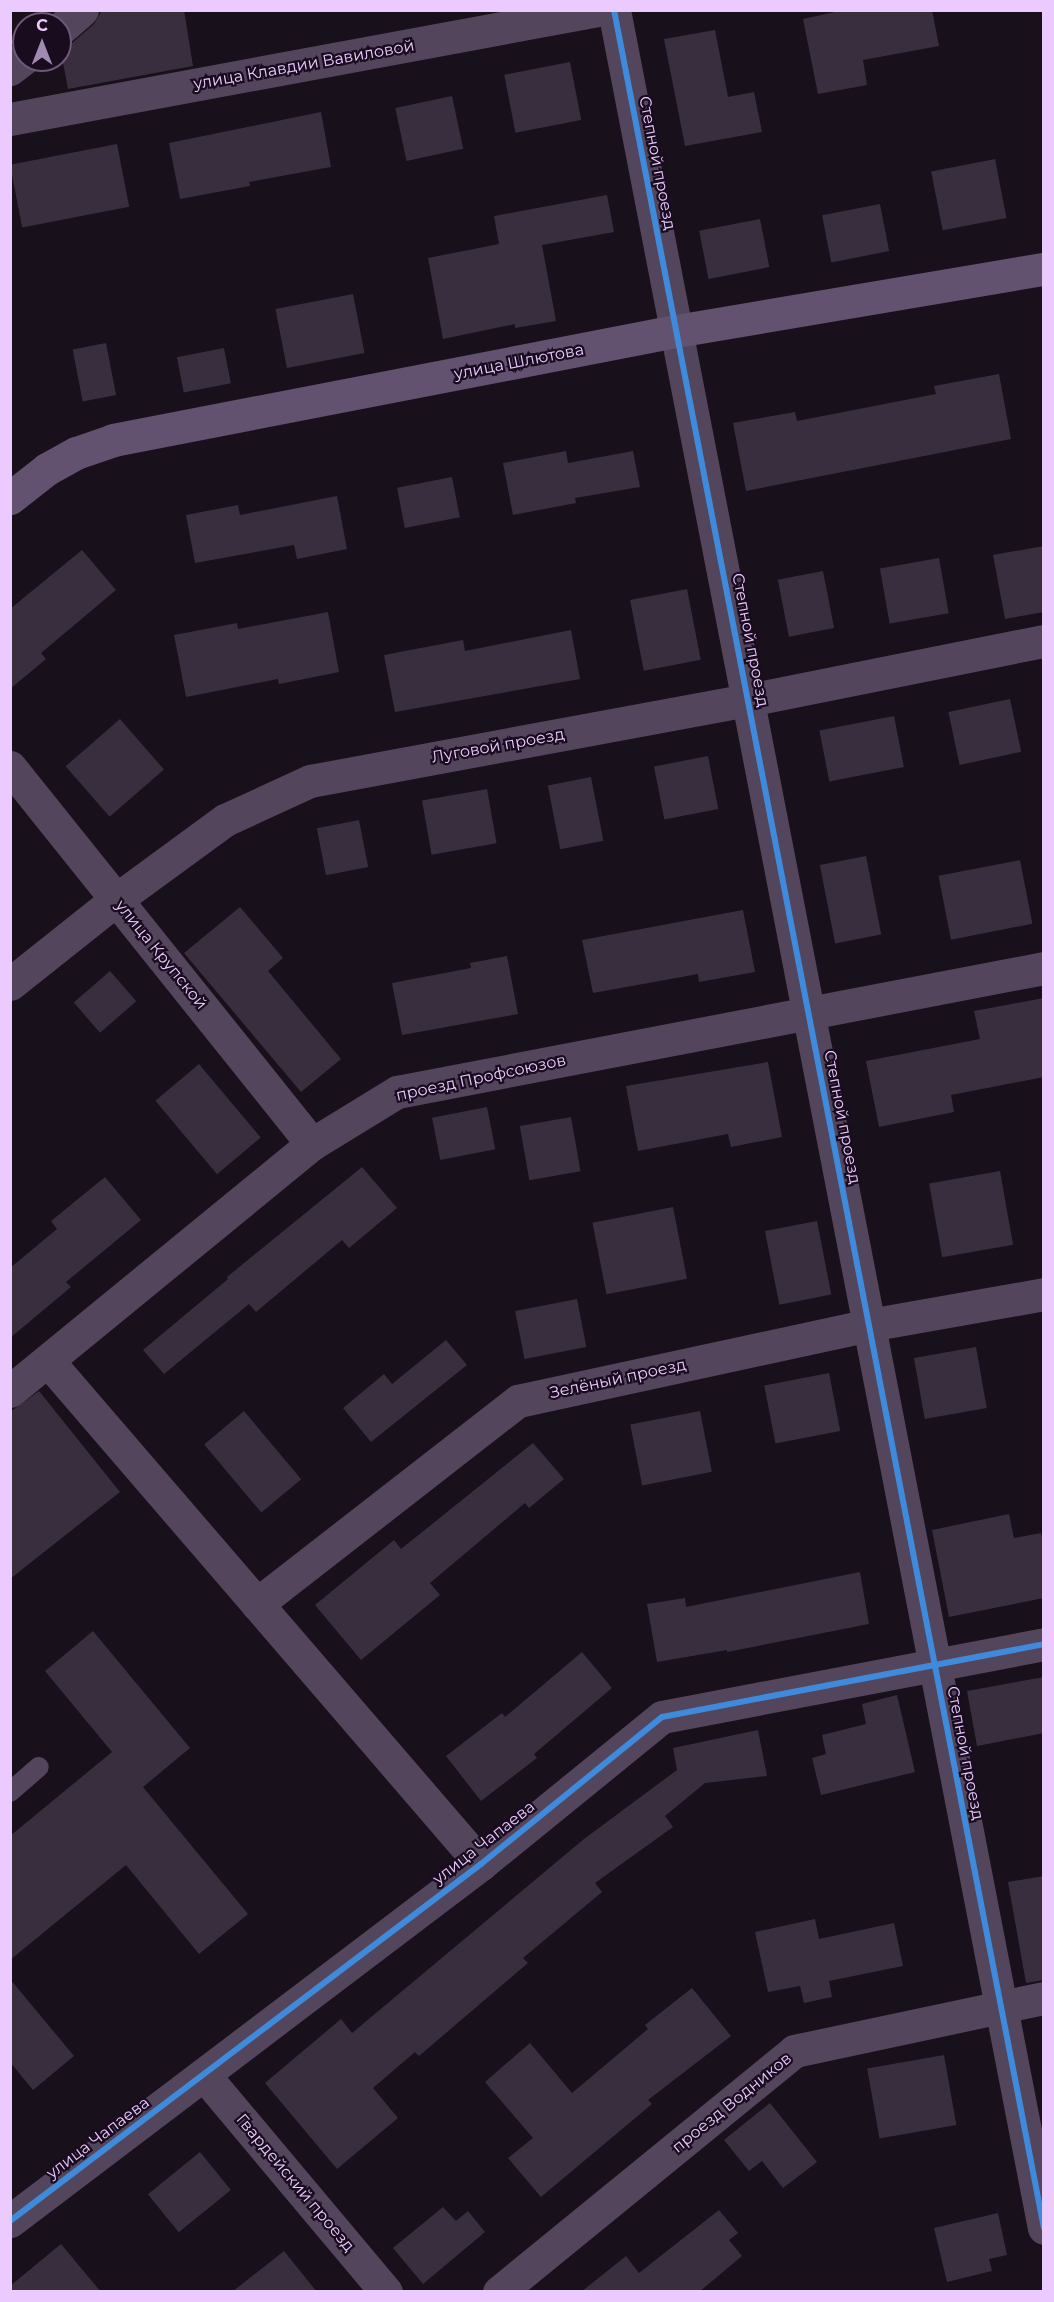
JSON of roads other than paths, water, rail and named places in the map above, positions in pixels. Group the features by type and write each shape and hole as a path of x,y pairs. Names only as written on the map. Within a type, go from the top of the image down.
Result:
{"main road":[{"name":"улица Шлютова","path":"10,498 47,469 76,453 113,440 676,331 1044,269"}],"street":[{"name":"улица Клавдии Вавиловой","path":"10,119 598,10"},
{"name":"Степной проезд","path":"614,10 1044,2228"},
{"name":"Луговой проезд","path":"10,984 117,899 225,820 310,782 748,700 1044,641"},
{"name":"улица Крупской","path":"10,767 312,1144"},
{"name":"проезд Профсоюзов","path":"10,1390 312,1144 398,1092 1044,968"},
{"name":"Зелёный проезд","path":"256,1604 518,1401 869,1326 1044,1294"},
{"path":"48,1361 481,1864"},
{"name":"улица Чапаева","path":"10,2221 481,1864 662,1717 1044,1644"},
{"name":"проезд Водников","path":"499,2292 794,2051 1044,1998"},
{"name":"Гвардейский проезд","path":"204,2075 386,2292"}],"lane":[{"path":"10,1791 39,1767"}]}
